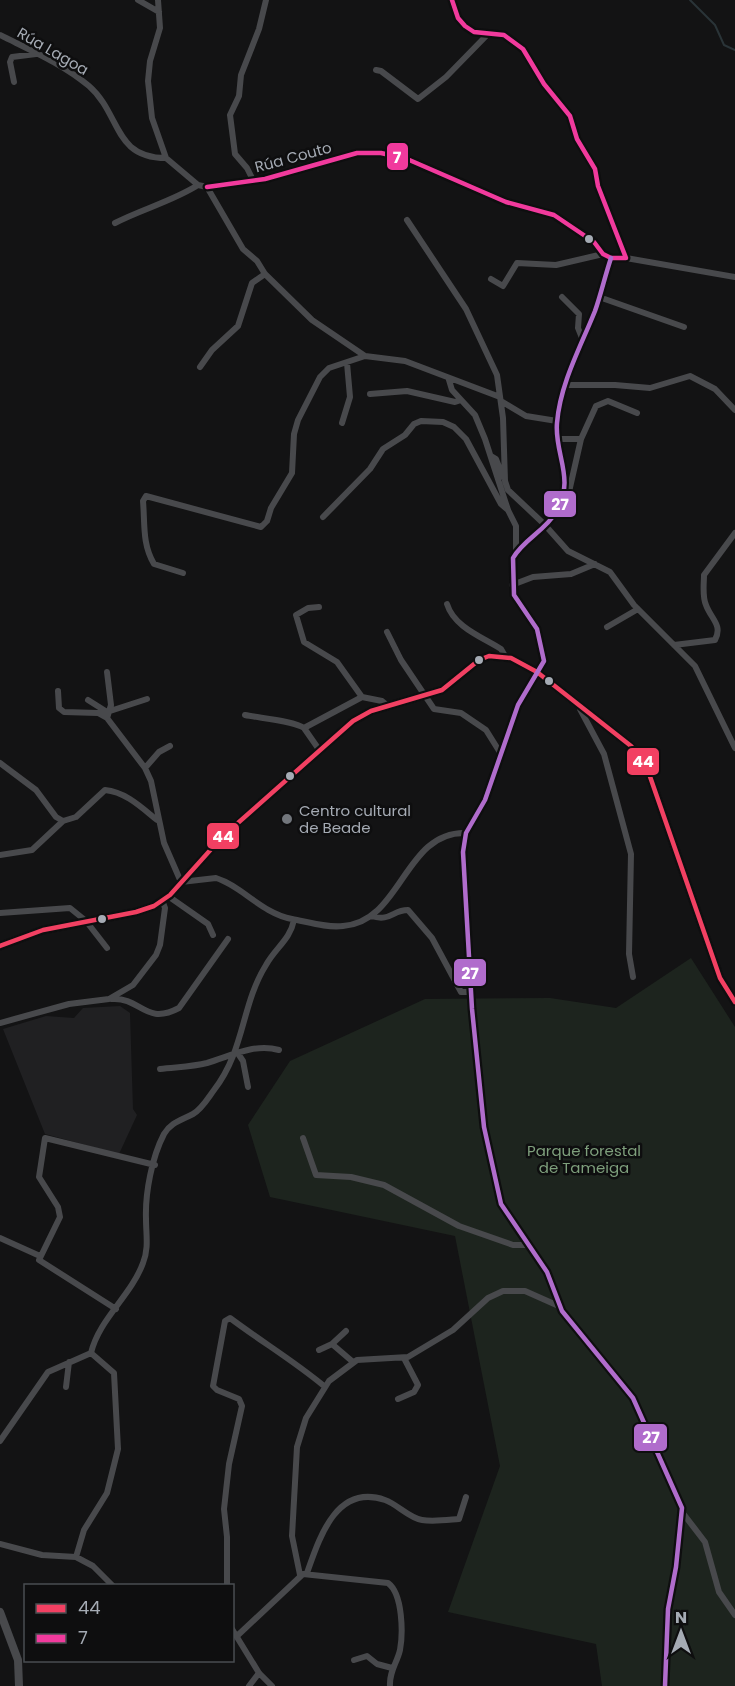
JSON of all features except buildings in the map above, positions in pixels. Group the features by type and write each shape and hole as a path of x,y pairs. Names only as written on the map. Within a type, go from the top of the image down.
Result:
{"street":[{"path":"138,0 159,12"},
{"path":"158,0 160,28 150,61 148,81 152,118 166,158 198,185 207,187 243,249 257,261 265,274 312,320 365,356 405,361 498,398 526,416 557,421"},
{"path":"253,180 247,168 235,154 230,115 238,96 241,75 259,29 266,0"},
{"path":"452,0 458,18 465,26 474,32 504,35 523,49 544,84 570,116 577,139 595,169 598,186 626,258"},
{"path":"376,70 381,70 418,99 446,77 488,34"},
{"name":"Rúa Lagoa","path":"0,35 40,54 90,87 128,144 138,153 148,158 166,158"},
{"path":"14,82 10,62 12,57 18,54 40,54"},
{"name":"Rúa Couto","path":"207,187 264,179 349,155 381,153 407,159 507,202 554,215 594,242 603,254 611,258"},
{"path":"115,223 161,201 178,197 198,185"},
{"path":"406,220 466,309 496,375 505,481"},
{"path":"491,279 503,286 517,263 556,265 603,254"},
{"path":"556,513 563,492 565,476 557,421 582,338 599,297 611,258 626,258 735,277"},
{"path":"200,367 212,350 238,326 252,283 265,274"},
{"path":"562,297 579,314 578,328 582,338"},
{"path":"599,297 684,327"},
{"path":"183,573 153,564 147,553 144,543 143,501 146,496 261,526 267,521 271,508 292,473 294,434 320,377 330,368 365,356"},
{"path":"342,423 350,397 347,363"},
{"path":"567,386 615,385 650,388 690,376 715,389 735,410"},
{"path":"449,380 452,390 475,415 508,510 516,526 516,552"},
{"path":"370,394 407,391 455,402 461,400"},
{"path":"637,413 602,401 596,406 581,439 566,505 544,524 516,552 513,558 514,595 537,629 544,661 518,705 485,800 465,832 463,852 471,992 484,1127 501,1204 547,1272 561,1307 633,1398 681,1512 705,1542 719,1592 735,1615"},
{"path":"323,517 370,469 383,449 405,435 414,424 422,421 443,422 454,427 466,439 501,504 508,510"},
{"path":"558,438 581,439"},
{"path":"490,456 496,459 513,496 544,524 568,552 610,572 638,609 695,666 735,748"},
{"path":"674,645 715,640 719,633 718,624 706,606 704,575 735,533"},
{"path":"512,585 533,577 571,574 595,564"},
{"path":"447,604 450,613 459,623 501,649 505,656"},
{"path":"319,607 308,608 296,615 304,642 337,662 362,697"},
{"path":"607,627 638,609"},
{"path":"387,632 400,660 434,709 461,713 486,730 501,754"},
{"path":"0,946 43,930 136,912 165,898 222,837 358,717 426,696 449,686 484,657 505,656 537,672 631,746 646,765 720,978 735,1002"},
{"path":"107,672 111,705 107,715"},
{"path":"58,691 59,708 64,712 107,715 147,699"},
{"path":"304,728 362,697 382,701 388,706"},
{"path":"88,700 107,715 145,768 151,781 158,820 170,860 181,882"},
{"path":"576,704 604,754 631,854 629,954 633,977"},
{"path":"245,715 274,722 295,722 304,728 320,751"},
{"path":"145,768 159,752 170,746"},
{"path":"0,763 14,770 36,790 56,818 63,821 76,817 105,790 115,791 128,798 158,820"},
{"path":"0,855 32,850 61,826 63,821"},
{"path":"371,916 403,880 424,847 455,833 465,832"},
{"path":"181,882 219,879 259,905 294,920 340,927 371,916 387,918 402,910 408,910 432,938 460,992 471,992"},
{"path":"165,898 208,924 213,934"},
{"path":"109,999 133,985 156,955 165,898"},
{"path":"0,913 70,908 86,921 107,948"},
{"path":"91,1353 96,1337 133,1285 147,1252 147,1202 165,1132 175,1122 200,1108 227,1073 237,1052 260,976 275,951 291,934 294,920"},
{"path":"0,1023 69,1004 109,999 130,1001 150,1014 170,1013 179,1008 228,939"},
{"path":"160,1069 205,1063 237,1052 266,1046 279,1050"},
{"path":"237,1052 243,1061 248,1087"},
{"path":"116,1309 42,1264 40,1256 60,1217 58,1207 39,1176 45,1138 155,1165"},
{"path":"303,1138 316,1175 351,1177 384,1185 459,1226 513,1245 529,1245"},
{"path":"0,1238 40,1256"},
{"path":"303,1574 292,1536 297,1447 306,1418 324,1386 353,1362 372,1358 404,1358 453,1330 488,1298 503,1291 525,1291 561,1307"},
{"path":"227,1584 227,1537 224,1509 230,1456 242,1406 239,1399 213,1386 225,1321 230,1318 256,1339 300,1366 324,1386"},
{"path":"319,1350 332,1344 346,1331"},
{"path":"332,1344 353,1362"},
{"path":"0,1441 48,1371 91,1353"},
{"path":"76,1557 84,1530 107,1493 118,1449 114,1373 91,1353"},
{"path":"399,1399 414,1392 418,1385 404,1358"},
{"path":"66,1387 69,1362"},
{"path":"237,1636 268,1610 303,1574 327,1522 337,1510 346,1504 366,1497 376,1498 391,1502 418,1519 459,1519 466,1497"},
{"path":"665,1686 668,1609 676,1567 681,1512"},
{"path":"0,1544 42,1555 76,1557 93,1566 111,1584"},
{"path":"303,1574 388,1583 392,1586 398,1603 401,1637 398,1657 392,1668 390,1686"},
{"path":"0,1612 18,1660 20,1686"},
{"path":"234,1630 259,1673 273,1686"},
{"path":"354,1660 367,1656 377,1664 392,1668"},
{"path":"249,1686 259,1673"}],"shaded area":[{"path":"120,1006 130,1013 133,1109 137,1115 119,1154 45,1134 3,1029 46,1016 74,1018 83,1008"}],"green space":[{"name":"Parque forestal de Tameiga","path":"691,958 735,1027 735,1686 602,1686 596,1644 448,1612 500,1466 455,1236 270,1197 248,1125 290,1061 425,999 550,998 616,1008"}],"waterway":[{"path":"690,0 715,25 724,45 735,50"}],"transit line":[{"name":"7","path":"207,187 265,179 357,153 381,153 407,159 506,202 554,215 594,242 603,254 611,258 626,258 598,186 595,169 577,139 570,116 544,84 523,49 504,35 474,32 465,26 458,18 452,0"},
{"name":"27","path":"611,258 595,311 572,366 559,408 557,434 564,478 562,500 552,518 513,558 514,595 537,629 544,661 518,705 485,800 466,833 463,852 472,1009 484,1127 501,1204 547,1272 562,1311 633,1398 682,1508 676,1567 668,1609 665,1686"},
{"name":"44","path":"0,946 43,930 136,912 154,906 170,895 222,837 353,721 371,711 442,690 479,660 489,656 511,658 537,672 631,746 646,765 720,978 735,1002"}],"place":[{"name":"Centro cultural de Beade","path":"287,819"}]}
